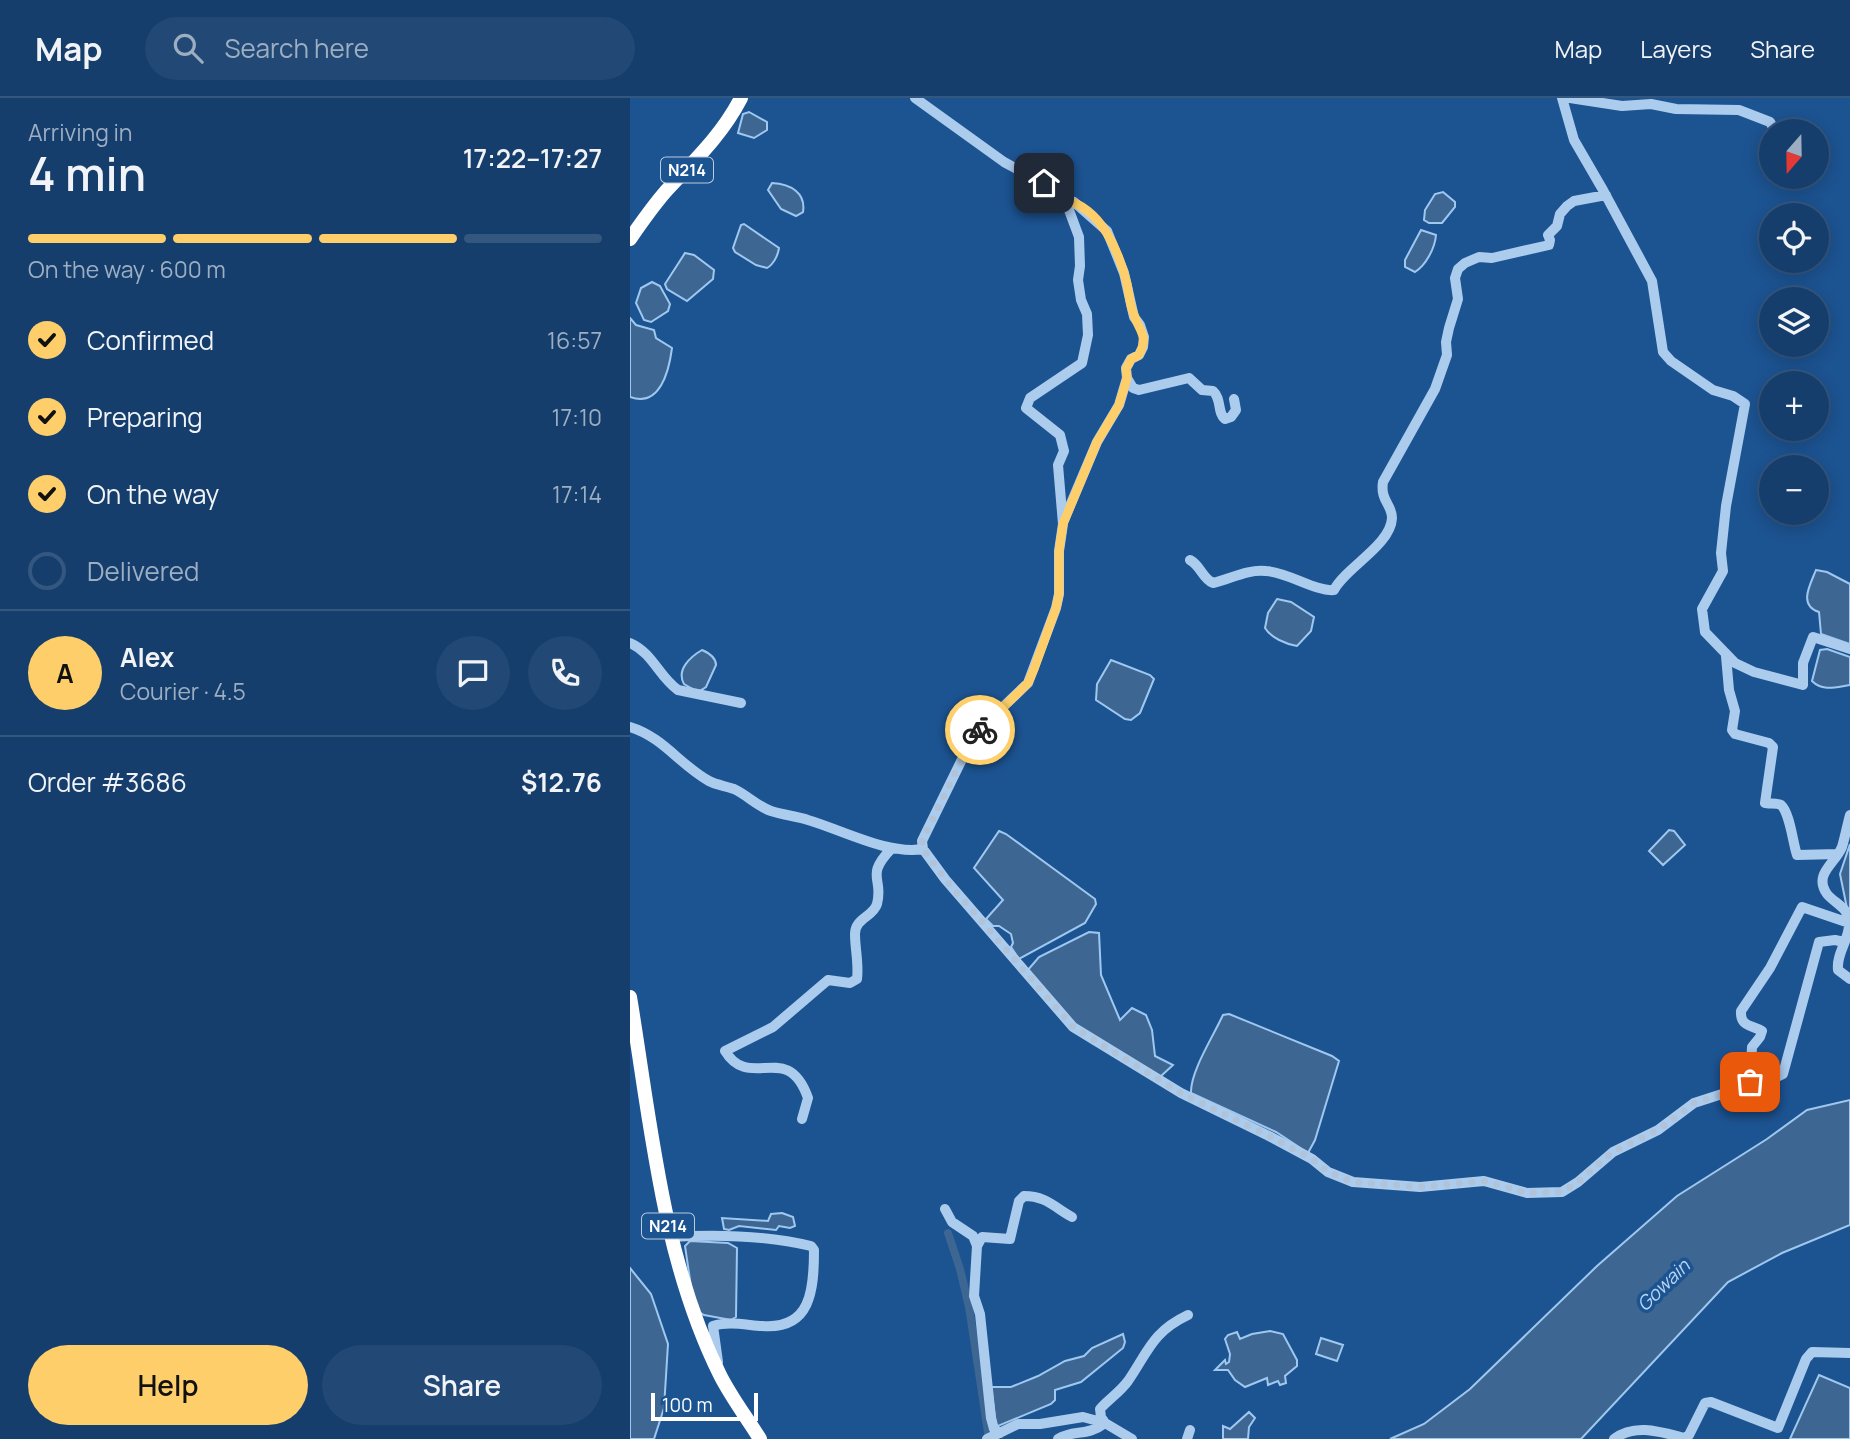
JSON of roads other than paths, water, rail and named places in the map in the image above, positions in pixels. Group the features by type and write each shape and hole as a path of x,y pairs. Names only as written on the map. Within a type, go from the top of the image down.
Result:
{"highway":[{"name":"N214","path":"630,239 664,193 702,155 730,119 741,98"},
{"name":"N214","path":"630,997 670,1237 699,1328 721,1377 760,1439"}],"street":[{"path":"915,98 1004,162 1063,194 1079,237 1078,280 1081,300 1087,314 1088,335 1082,363 1030,398 1026,408 1060,435 1063,451 1058,465 1063,524 1059,551 1059,594 1054,618 1028,683 983,726 970,745 922,841 923,849 945,879 1073,1027 1181,1093 1312,1159 1328,1172 1353,1182 1420,1187 1484,1181 1527,1193 1562,1192 1613,1152 1658,1130 1694,1103 1748,1086 1758,1086 1783,1074 1819,942 1844,942"},
{"path":"1562,98 1574,140 1651,281 1659,315 1663,352 1671,361 1713,390 1733,396 1745,404 1726,506 1721,552 1723,571 1702,609 1705,632 1726,656 1754,672 1803,685 1803,663 1813,637 1850,649"},
{"path":"1570,98 1622,106 1651,104 1676,109 1739,110 1762,119"},
{"path":"1190,560 1197,565 1205,578 1213,583 1253,571 1267,570 1324,590 1334,590 1339,579 1367,556 1385,534 1392,519 1381,494 1383,482 1435,389 1447,355 1446,342 1458,299 1455,278 1458,269 1479,257 1492,258 1549,245 1548,235 1558,226 1560,214 1567,205 1574,201 1606,195"},
{"path":"1063,524 1097,442 1119,405 1127,378 1126,369 1131,359 1139,355 1144,337 1134,317 1124,274 1107,231 1074,202 1065,200"},
{"path":"1127,378 1133,388 1139,390 1189,378 1202,390 1217,394 1222,415 1226,419 1236,410 1234,399"},
{"path":"630,643 642,650 678,690 741,703"},
{"path":"1726,656 1729,690 1735,711 1732,730 1735,734 1769,743 1773,747 1765,803 1783,807 1797,855 1838,854"},
{"path":"630,726 660,740 687,768 710,782 737,790 753,803 772,811 804,818 892,848 923,849"},
{"path":"1850,815 1838,854 1823,872 1822,883 1828,895 1843,906 1849,923 1837,962 1838,970 1850,978"},
{"path":"802,1119 808,1098 797,1075 783,1068 753,1069 740,1066 731,1060 725,1051 773,1027 828,980 850,983 857,979 855,933 862,919 874,911 878,903 877,869 892,848"},
{"path":"1748,1086 1752,1047 1762,1031 1744,1023 1741,1011 1770,968 1802,907 1849,923"},
{"path":"977,1246 982,1237 1007,1241 1010,1239 1019,1201 1024,1196 1043,1198 1058,1211 1072,1217"},
{"path":"946,1209 952,1222 973,1236 977,1246 974,1296 980,1314 993,1436"},
{"path":"670,1237 750,1236 791,1241 811,1246 814,1250 807,1303 802,1314 793,1322 780,1326 713,1326 721,1377"},
{"path":"1105,1423 1100,1409 1127,1381 1151,1343 1171,1325 1188,1315"},
{"path":"1614,1439 1645,1428 1684,1438 1689,1435 1705,1403 1711,1402 1778,1427 1806,1359 1812,1352 1850,1353"},
{"path":"993,1436 1018,1424 1040,1424 1083,1417 1105,1423 1132,1439"},
{"path":"1058,1439 1067,1434 1089,1433 1105,1423"}],"water":[{"path":"749,112 767,122 767,130 754,138 738,133 743,114"},
{"path":"772,183 785,185 796,191 802,200 803,212 796,216 781,209 768,190"},
{"path":"1443,192 1455,202 1455,207 1442,223 1429,223 1424,220 1425,210 1435,194"},
{"path":"744,224 779,248 772,264 767,268 756,265 735,252 733,248 741,225"},
{"path":"1421,230 1436,235 1429,256 1415,272 1405,267 1405,260"},
{"path":"685,253 694,255 714,270 713,279 687,301 667,289 665,284"},
{"path":"652,282 660,286 670,304 668,311 651,322 644,320 636,303 641,288"},
{"path":"630,318 636,325 654,330 656,338 672,348 661,385 649,397 640,399 630,397"},
{"path":"1816,570 1827,572 1850,584 1850,644 1821,634 1819,612 1809,605 1807,600"},
{"path":"1277,599 1291,602 1314,617 1311,631 1297,646 1279,640 1265,628 1268,613"},
{"path":"1827,649 1850,657 1850,685 1825,688 1812,681 1820,650"},
{"path":"702,650 710,654 716,665 706,687 698,692 684,684 682,674 689,660"},
{"path":"1111,660 1154,679 1140,713 1131,720 1125,719 1096,700 1097,684"},
{"path":"1669,830 1674,831 1685,845 1663,865 1649,851"},
{"path":"999,831 1095,899 1096,904 1085,923 1019,959 1011,947 1011,934 999,926 993,926 986,919 1003,900 974,868"},
{"path":"1850,844 1850,923 1840,874"},
{"path":"1089,932 1099,933 1101,975 1120,1020 1132,1008 1146,1015 1152,1030 1155,1056 1173,1065 1160,1077 1072,1023 1027,971 1039,957"},
{"path":"1229,1014 1339,1061 1315,1140 1308,1153 1276,1132 1191,1093 1202,1056 1223,1015"},
{"name":"Gowain","path":"1850,1100 1850,1225 1782,1253 1728,1282 1581,1439 1390,1439 1424,1424 1470,1389 1597,1266 1677,1196 1767,1139 1807,1110"},
{"path":"782,1213 793,1217 795,1226 779,1226 776,1230 739,1226 729,1230 724,1229 722,1218 768,1221 771,1214"},
{"path":"690,1241 728,1243 737,1248 736,1317 731,1320 699,1312 693,1300 685,1246"},
{"path":"630,1268 651,1294 668,1344 664,1408 654,1439 630,1439"},
{"path":"1270,1331 1283,1334 1297,1360 1297,1366 1285,1376 1286,1383 1280,1385 1278,1381 1268,1385 1267,1378 1245,1387 1235,1380 1228,1370 1215,1370 1225,1360 1226,1364 1229,1362 1230,1354 1225,1339 1228,1335 1237,1332 1240,1339"},
{"path":"1123,1334 1123,1348 1081,1382 1055,1390 1055,1400 1051,1404 996,1425 991,1387 1011,1387 1065,1361 1084,1356 1092,1348"},
{"path":"1321,1338 1343,1345 1337,1361 1316,1354"},
{"path":"1819,1375 1850,1388 1850,1439 1790,1439"},
{"path":"1249,1412 1255,1418 1249,1427 1248,1439 1223,1439 1223,1426 1230,1429"}],"waterway":[{"path":"948,1233 969,1307 989,1439"}]}
